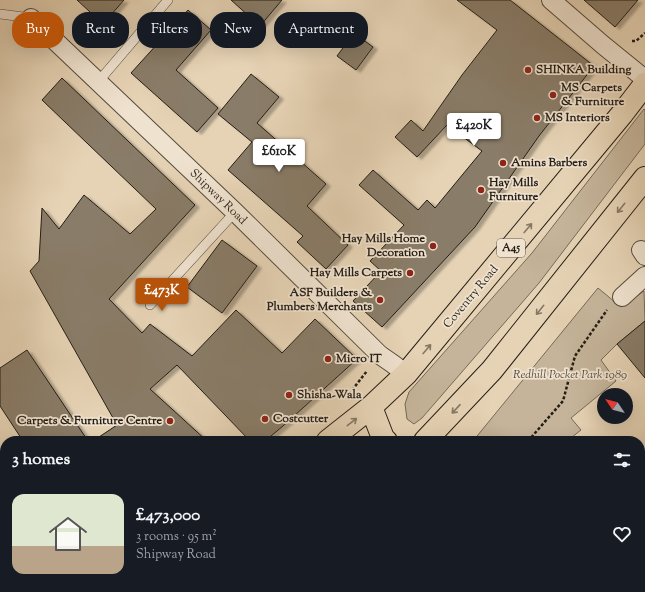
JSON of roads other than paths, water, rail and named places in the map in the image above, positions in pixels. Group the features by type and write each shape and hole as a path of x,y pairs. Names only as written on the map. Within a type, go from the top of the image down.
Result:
{"highway":[{"name":"Coventry Road","path":"334,436 371,407 406,374 617,120 645,84"},
{"path":"431,436 492,370 645,178"},
{"path":"371,407 382,436"}],"street":[{"path":"551,0 645,79"},
{"name":"Shipway Road","path":"62,48 235,212 380,355 406,374"},
{"path":"622,297 645,276"}],"lane":[{"path":"98,82 168,0"},
{"path":"0,14 12,16"},
{"path":"150,306 235,212"}],"place":[{"name":"SHINKA Building","path":"528,70"},
{"name":"MS Carpets & Furniture","path":"553,95"},
{"name":"MS Interiors","path":"537,118"},
{"name":"Amins Barbers","path":"503,163"},
{"name":"Hay Mills Furniture","path":"481,190"},
{"name":"Hay Mills Home Decoration","path":"433,246"},
{"name":"Hay Mills Carpets","path":"410,273"},
{"name":"ASF Builders & Plumbers Merchants","path":"380,300"},
{"name":"Micro IT","path":"328,359"},
{"name":"Shisha-Wala","path":"289,395"},
{"name":"Costcutter","path":"265,419"},
{"name":"Carpets & Furniture Centre","path":"170,421"}],"park label":[{"name":"Redhill Pocket Park 1989","path":"570,375"}]}
